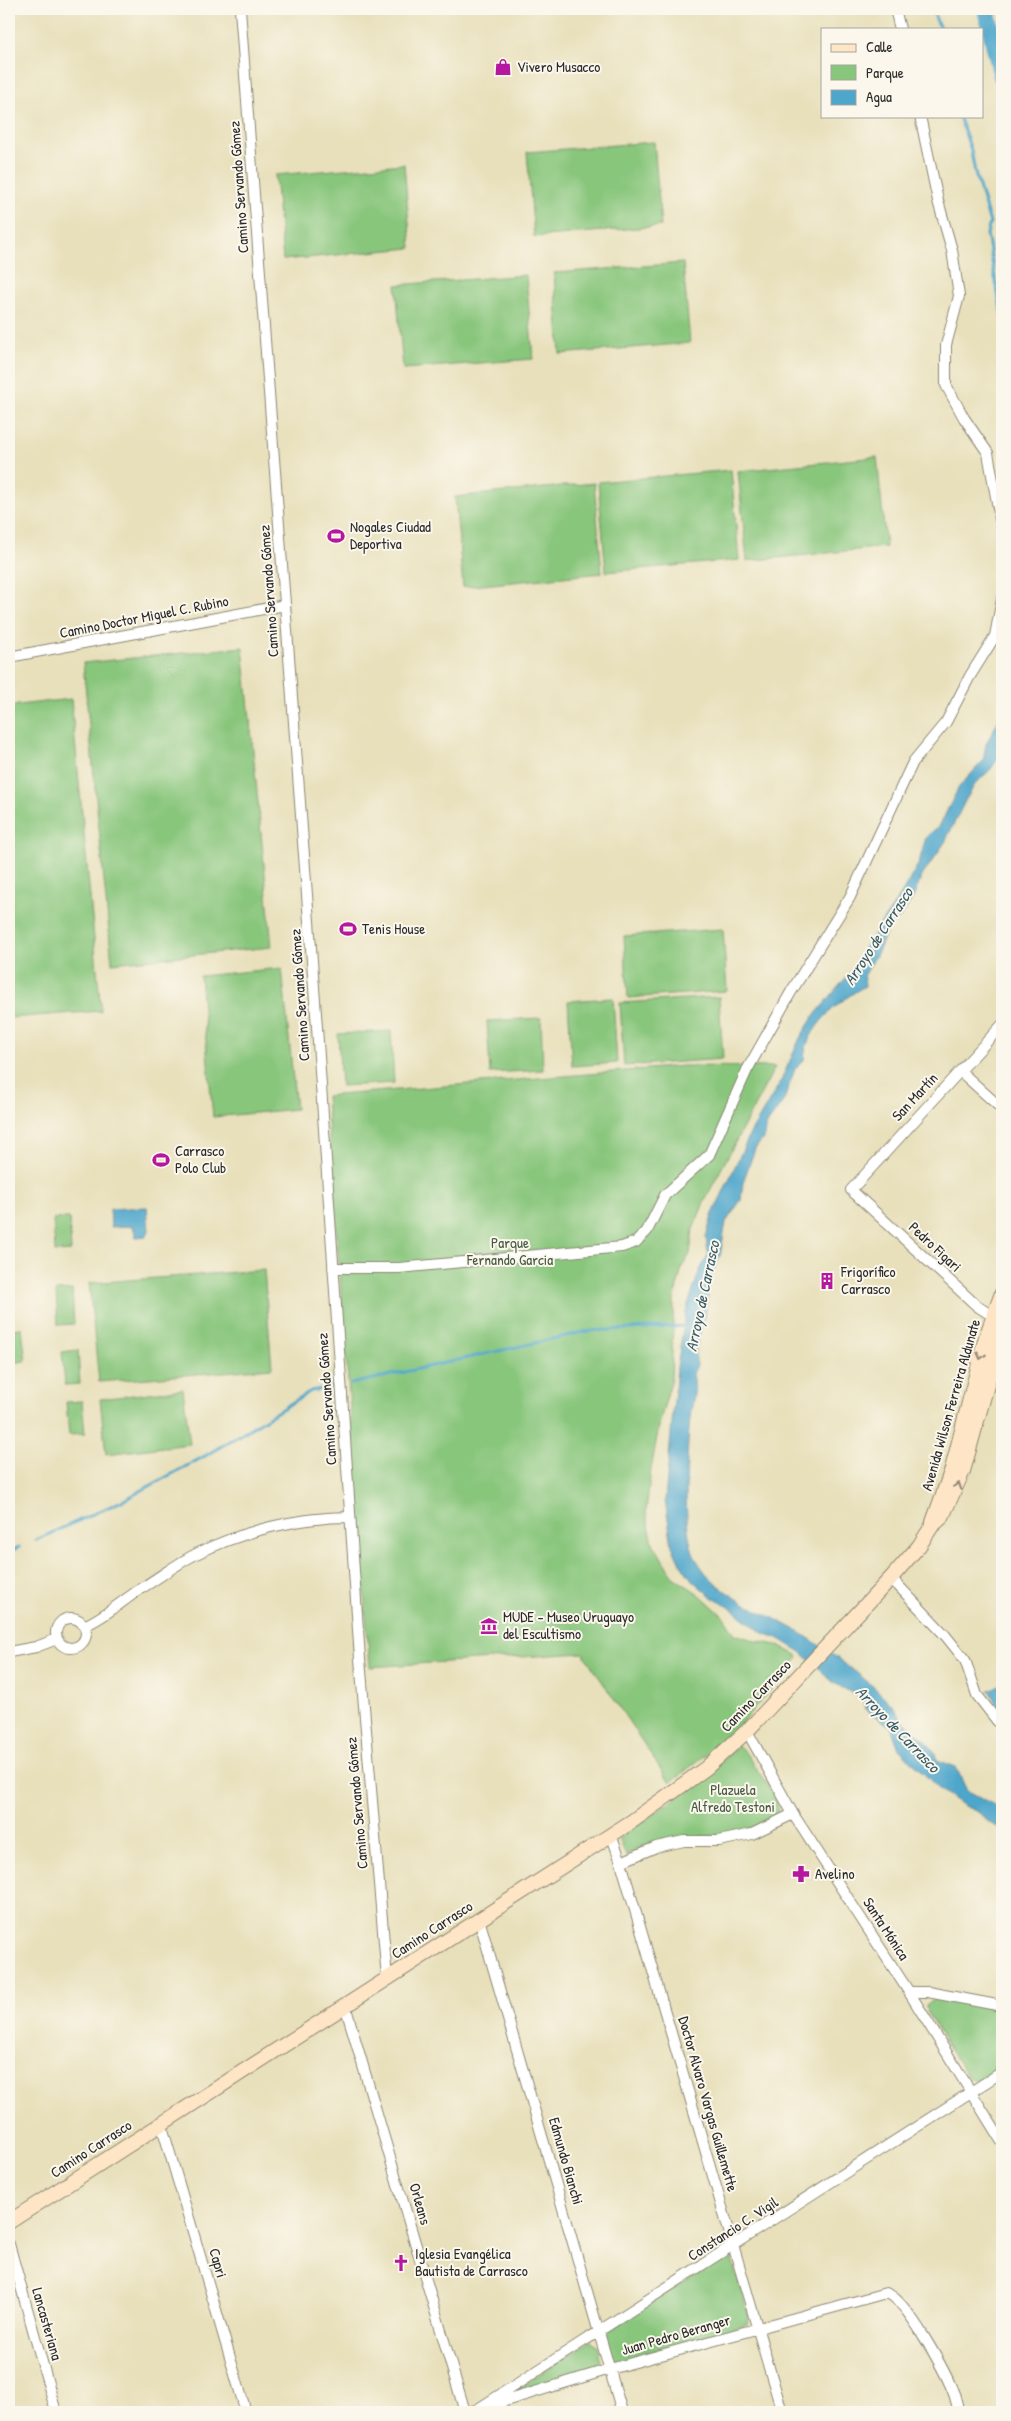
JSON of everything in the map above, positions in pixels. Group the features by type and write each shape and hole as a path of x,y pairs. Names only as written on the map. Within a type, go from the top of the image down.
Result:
{"main road":[{"name":"Avenida Wilson Ferreira Aldunate","path":"932,1526 934,1514 952,1469 998,1320 1002,1293"},
{"name":"Avenida Wilson Ferreira Aldunate","path":"843,1629 891,1578 919,1546 932,1526 942,1517 963,1471 1002,1331"},
{"name":"Camino Carrasco","path":"9,2222 611,1834 706,1768 747,1731 843,1629"}],"street":[{"name":"Camino Servando Gómez","path":"240,9 317,1027 350,1517 387,1978"},
{"path":"895,9 900,28"},
{"path":"920,118 938,201 952,250 959,296 946,345 946,385 964,418 988,454 1002,530"},
{"path":"332,1268 399,1268 622,1248 636,1242 647,1231 665,1195 709,1155 747,1070 791,992 850,897 913,762 946,722 970,676 995,636 1002,599"},
{"name":"Camino Doctor Miguel C. Rubino","path":"9,657 285,606"},
{"name":"San Martín","path":"851,1190 1002,1025"},
{"path":"960,1071 1002,1109"},
{"name":"Pedro Figari","path":"851,1190 977,1306 998,1320"},
{"path":"84,1626 104,1615 195,1555 227,1541 278,1525 319,1518 350,1517"},
{"path":"891,1578 945,1635 965,1660 977,1695 1002,1727"},
{"path":"64,1619 78,1619 84,1626 86,1635 78,1646 68,1647 57,1639 58,1626 64,1619"},
{"path":"9,1652 36,1647 57,1639"},
{"name":"Santa Mónica","path":"747,1731 793,1814 1002,2142"},
{"path":"622,1862 656,1847 684,1842 719,1841 752,1834 793,1814"},
{"name":"Doctor Alvaro Vargas Guillemette","path":"611,1834 622,1862 782,2412"},
{"name":"Edmundo Bianchi","path":"479,1919 622,2412"},
{"path":"908,1992 928,1992 1002,2006"},
{"name":"Orleans","path":"345,2006 471,2411"},
{"name":"Constancio C. Vigil","path":"471,2411 734,2246 1002,2072"},
{"name":"Capri","path":"161,2123 246,2412"},
{"name":"Lancasteriana","path":"9,2244 56,2412"},
{"name":"Juan Pedro Beranger","path":"471,2411 610,2369 757,2328 882,2294 892,2294 938,2359 955,2396 959,2412"}],"green space":[{"path":"654,142 661,226 534,237 527,152"},
{"path":"404,164 411,248 283,260 275,175"},
{"path":"683,263 690,343 560,354 554,273"},
{"path":"526,275 533,359 403,369 396,285"},
{"path":"877,457 886,547 747,561 738,471"},
{"path":"731,470 739,560 606,572 598,482"},
{"path":"594,483 602,573 463,587 455,497"},
{"path":"243,647 272,947 112,963 83,663"},
{"path":"71,699 101,1011 9,1018 9,706"},
{"path":"723,929 727,991 628,998 624,936"},
{"path":"282,968 296,1109 213,1117 200,976"},
{"path":"719,997 723,1059 624,1066 620,1003"},
{"path":"613,998 617,1063 572,1066 568,1001"},
{"path":"541,1018 543,1070 490,1073 487,1021"},
{"path":"391,1031 394,1083 341,1086 338,1034"},
{"name":"Parque Fernando Garcia","path":"683,1066 775,1067 706,1198 693,1229 690,1254 682,1267 674,1300 671,1381 660,1421 651,1469 646,1512 653,1543 673,1577 699,1594 724,1617 735,1634 777,1645 797,1655 798,1658 734,1732 670,1783 583,1653 370,1667 326,1096"},
{"path":"69,1218 71,1251 55,1252 53,1219"},
{"path":"264,1270 272,1368 99,1382 89,1283"},
{"path":"72,1290 74,1324 58,1325 56,1291"},
{"path":"22,1328 26,1361 10,1363 9,1329"},
{"path":"78,1350 80,1384 65,1385 62,1352"},
{"path":"183,1389 190,1444 106,1454 100,1399"},
{"path":"82,1401 85,1434 69,1435 66,1402"},
{"name":"Plazuela Alfredo Testoni","path":"738,1745 745,1752 773,1793 778,1804 779,1811 770,1820 758,1827 728,1834 663,1840 626,1855 619,1839 712,1772"},
{"path":"936,1997 1002,2009 1002,2068 980,2080 967,2077 927,2013 926,2005"},
{"path":"727,2256 731,2257 749,2316 747,2324 619,2363 611,2360 604,2334 606,2331"},
{"path":"591,2341 597,2345 602,2367 514,2391"}],"water":[{"path":"1002,714 1002,748 999,757 991,769 976,783 945,842 922,876 913,898 901,917 890,924 878,952 864,976 865,986 835,1007 817,1026 810,1037 804,1060 795,1069 784,1100 767,1124 765,1136 755,1149 743,1182 741,1200 726,1222 720,1256 709,1281 707,1305 695,1353 697,1365 693,1374 694,1391 689,1432 686,1509 691,1544 695,1557 705,1572 732,1596 810,1639 874,1687 892,1705 903,1721 927,1742 937,1760 956,1767 967,1791 1002,1809 1002,1829 938,1788 899,1749 891,1727 865,1709 863,1699 834,1683 801,1652 778,1638 763,1633 731,1608 713,1598 692,1580 680,1563 672,1546 665,1500 677,1367 686,1311 699,1272 708,1255 706,1237 712,1216 751,1132 780,1083 800,1038 814,1016 855,967 866,945 902,893 919,863 926,837 940,825 959,787 983,761 986,744"},
{"path":"147,1207 149,1231 146,1236 136,1237 133,1226 111,1227 110,1209"},
{"path":"1002,1684 1002,1714 989,1690"}],"waterway":[{"path":"932,9 940,28"},
{"name":"Arroyo de Carrasco","path":"986,9 1002,77"},
{"path":"960,118 971,150 975,173 990,223 987,234 1002,315"},
{"path":"351,1384 588,1331 687,1326"},
{"path":"36,1540 124,1500 205,1456 311,1391 336,1386"},
{"path":"9,1552 19,1547"}],"place":[{"name":"Vivero Musacco","path":"503,67"},
{"name":"Nogales Ciudad Deportiva","path":"336,536"},
{"name":"Tenis House","path":"348,929"},
{"name":"Carrasco Polo Club","path":"161,1160"},
{"name":"Frigorífico Carrasco","path":"827,1281"},
{"name":"MUDE - Museo Uruguayo del Escultismo","path":"489,1626"},
{"name":"Avelino","path":"801,1874"},
{"name":"Iglesia Evangélica Bautista de Carrasco","path":"401,2263"}]}
